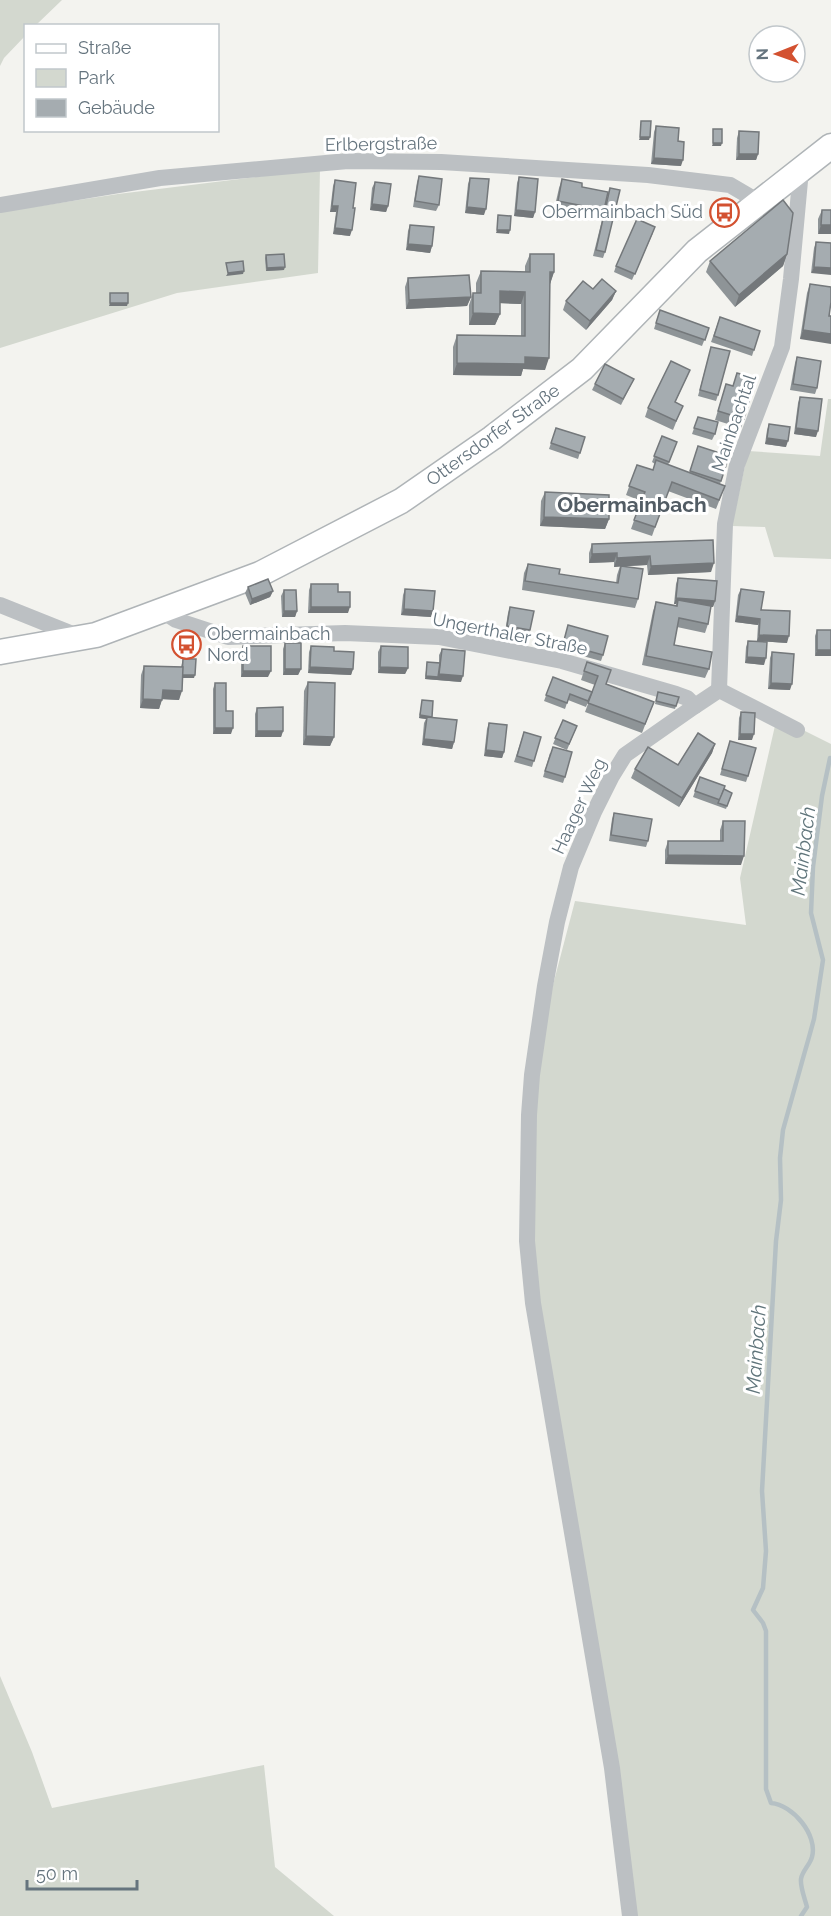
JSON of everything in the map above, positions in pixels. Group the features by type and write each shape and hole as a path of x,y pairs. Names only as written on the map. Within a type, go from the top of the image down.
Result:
{"main road":[{"name":"Ottersdorfer Straße","path":"0,652 88,636 260,574 401,501 492,438 582,369 697,251 831,146"}],"street":[{"name":"Erlbergstraße","path":"0,205 160,178 348,161 441,162 648,175 730,185 759,202"},
{"name":"Mainbachtal","path":"720,690 725,524 737,465 782,347 801,170"},
{"path":"0,605 88,636"},
{"name":"Ungerthaler Straße","path":"162,610 176,620 228,636 345,633 439,637 562,661 676,694 687,698 695,706"},
{"path":"695,706 720,690 797,730"},
{"name":"Haager Weg","path":"630,1916 612,1768 533,1303 527,1241 529,1115 532,1075 557,922 571,867 582,838 612,776 625,755 695,706"}],"green space":[{"path":"0,0 62,0 37,24 24,24 24,37 4,58 0,66"},
{"path":"320,169 318,273 177,293 0,348 0,212 118,194"},
{"path":"828,399 831,399 831,559 774,557 765,527 732,526 748,451 820,456"},
{"path":"777,717 831,744 831,1916 627,1916 528,1262 533,1061 575,901 746,925 740,878"},
{"path":"0,1676 32,1752 52,1808 264,1765 275,1867 334,1916 0,1916"}],"building":[{"path":"641,121 651,121 650,137 640,137"},
{"path":"656,126 679,128 678,141 684,142 683,160 654,158"},
{"path":"713,129 722,129 722,143 713,143"},
{"path":"739,131 759,132 758,154 739,154"},
{"path":"419,176 442,179 439,205 415,201"},
{"path":"519,177 538,179 535,212 516,210"},
{"path":"470,178 489,179 486,209 467,207"},
{"path":"562,179 582,183 582,187 608,192 604,210 558,201"},
{"path":"335,180 356,183 352,230 335,228 338,206 332,206"},
{"path":"375,182 391,184 388,206 372,204"},
{"path":"610,188 620,190 605,252 596,250"},
{"path":"783,200 793,213 787,254 739,295 710,261"},
{"path":"822,210 831,210 831,225 821,225"},
{"path":"498,215 511,216 510,230 497,230"},
{"path":"637,219 655,227 635,274 616,266"},
{"path":"410,225 434,227 432,246 408,244"},
{"path":"816,242 831,243 831,268 814,267"},
{"path":"284,254 285,267 267,268 266,255"},
{"path":"530,254 554,254 554,272 550,272 549,358 525,357 525,364 457,363 457,335 525,336 525,292 500,291 500,314 473,313 473,293 481,293 481,271 530,272"},
{"path":"243,261 244,271 228,273 226,263"},
{"path":"469,275 471,297 409,300 408,278"},
{"path":"602,279 616,291 590,321 566,301 583,281 593,289"},
{"path":"810,284 831,287 829,316 831,316 831,334 803,330"},
{"path":"110,293 128,293 128,303 110,303"},
{"path":"660,310 709,328 705,340 656,323"},
{"path":"720,317 760,331 754,350 714,336"},
{"path":"711,347 730,351 718,395 700,390"},
{"path":"797,357 821,361 817,388 793,384"},
{"path":"671,361 690,370 675,402 683,406 676,421 648,408"},
{"path":"605,364 634,379 623,399 595,384"},
{"path":"737,373 756,378 744,419 718,411 726,384 733,386"},
{"path":"800,397 822,399 818,431 796,428"},
{"path":"698,417 718,422 715,434 694,428"},
{"path":"769,424 790,427 788,441 767,438"},
{"path":"556,428 585,437 580,453 551,443"},
{"path":"662,436 677,442 669,462 654,456"},
{"path":"698,446 729,456 721,481 690,471"},
{"path":"656,460 725,486 719,500 672,482 655,527 634,520 645,492 629,486 637,465 653,470"},
{"path":"545,492 609,495 609,519 544,517"},
{"path":"713,540 714,563 651,566 650,556 617,558 617,553 592,554 592,544"},
{"path":"528,564 560,569 559,574 618,583 621,566 643,569 638,599 525,581"},
{"path":"678,578 717,581 715,601 676,598"},
{"path":"268,579 273,591 252,599 248,587"},
{"path":"311,584 338,584 338,592 350,592 350,607 311,607"},
{"path":"405,589 435,591 433,611 404,609"},
{"path":"741,589 764,592 761,610 790,611 789,636 759,635 760,619 737,616"},
{"path":"284,590 296,590 297,611 284,611"},
{"path":"678,600 711,606 708,624 679,618 674,645 712,652 709,669 646,656 656,602 677,606"},
{"path":"510,607 534,611 530,630 507,626"},
{"path":"568,625 608,636 603,655 563,644"},
{"path":"817,630 831,630 831,650 817,650"},
{"path":"748,641 767,642 766,658 747,657"},
{"path":"285,643 301,643 301,669 285,669"},
{"path":"243,646 271,646 271,671 243,671"},
{"path":"311,646 334,647 334,651 354,652 353,669 310,667"},
{"path":"381,646 408,647 408,668 380,667"},
{"path":"442,649 465,651 463,676 439,674"},
{"path":"772,652 794,654 792,684 771,683"},
{"path":"183,659 196,659 195,675 182,675"},
{"path":"427,662 440,663 438,677 426,676"},
{"path":"587,662 611,670 606,684 654,702 645,724 588,703 598,676 584,671"},
{"path":"144,666 183,667 182,691 163,690 162,700 143,699"},
{"path":"553,677 592,692 588,701 570,694 567,703 546,695"},
{"path":"308,682 335,683 334,737 306,736"},
{"path":"215,683 226,683 226,711 233,711 233,728 215,728"},
{"path":"658,692 679,697 676,706 656,701"},
{"path":"422,700 433,701 432,717 420,715"},
{"path":"283,707 283,731 257,731 257,708"},
{"path":"741,712 755,713 754,734 740,734"},
{"path":"427,717 457,720 454,742 424,739"},
{"path":"563,720 577,726 569,744 555,738"},
{"path":"489,723 507,725 504,752 486,750"},
{"path":"524,732 541,737 534,761 517,756"},
{"path":"698,733 715,744 682,798 635,769 648,747 678,765"},
{"path":"730,741 756,748 748,776 722,769"},
{"path":"553,747 572,752 565,777 545,771"},
{"path":"700,777 725,786 720,800 695,791"},
{"path":"724,789 732,793 727,806 718,803"},
{"path":"614,813 652,819 648,841 611,835"},
{"path":"723,821 745,821 744,856 668,855 668,841 723,841"}],"waterway":[{"name":"Mainbach","path":"801,1916 807,1907 801,1879 811,1860 813,1848 802,1822 788,1809 771,1803 766,1789 766,1631 753,1610 763,1588 766,1551 762,1491 776,1241 781,1200 780,1158 783,1130 814,1019 823,960 811,913 813,867 822,796 830,758"}],"place":[{"name":"Obermainbach Süd","path":"724,212"},
{"name":"Obermainbach Nord","path":"186,644"}],"district":[{"name":"Obermainbach","path":"632,505"}]}
